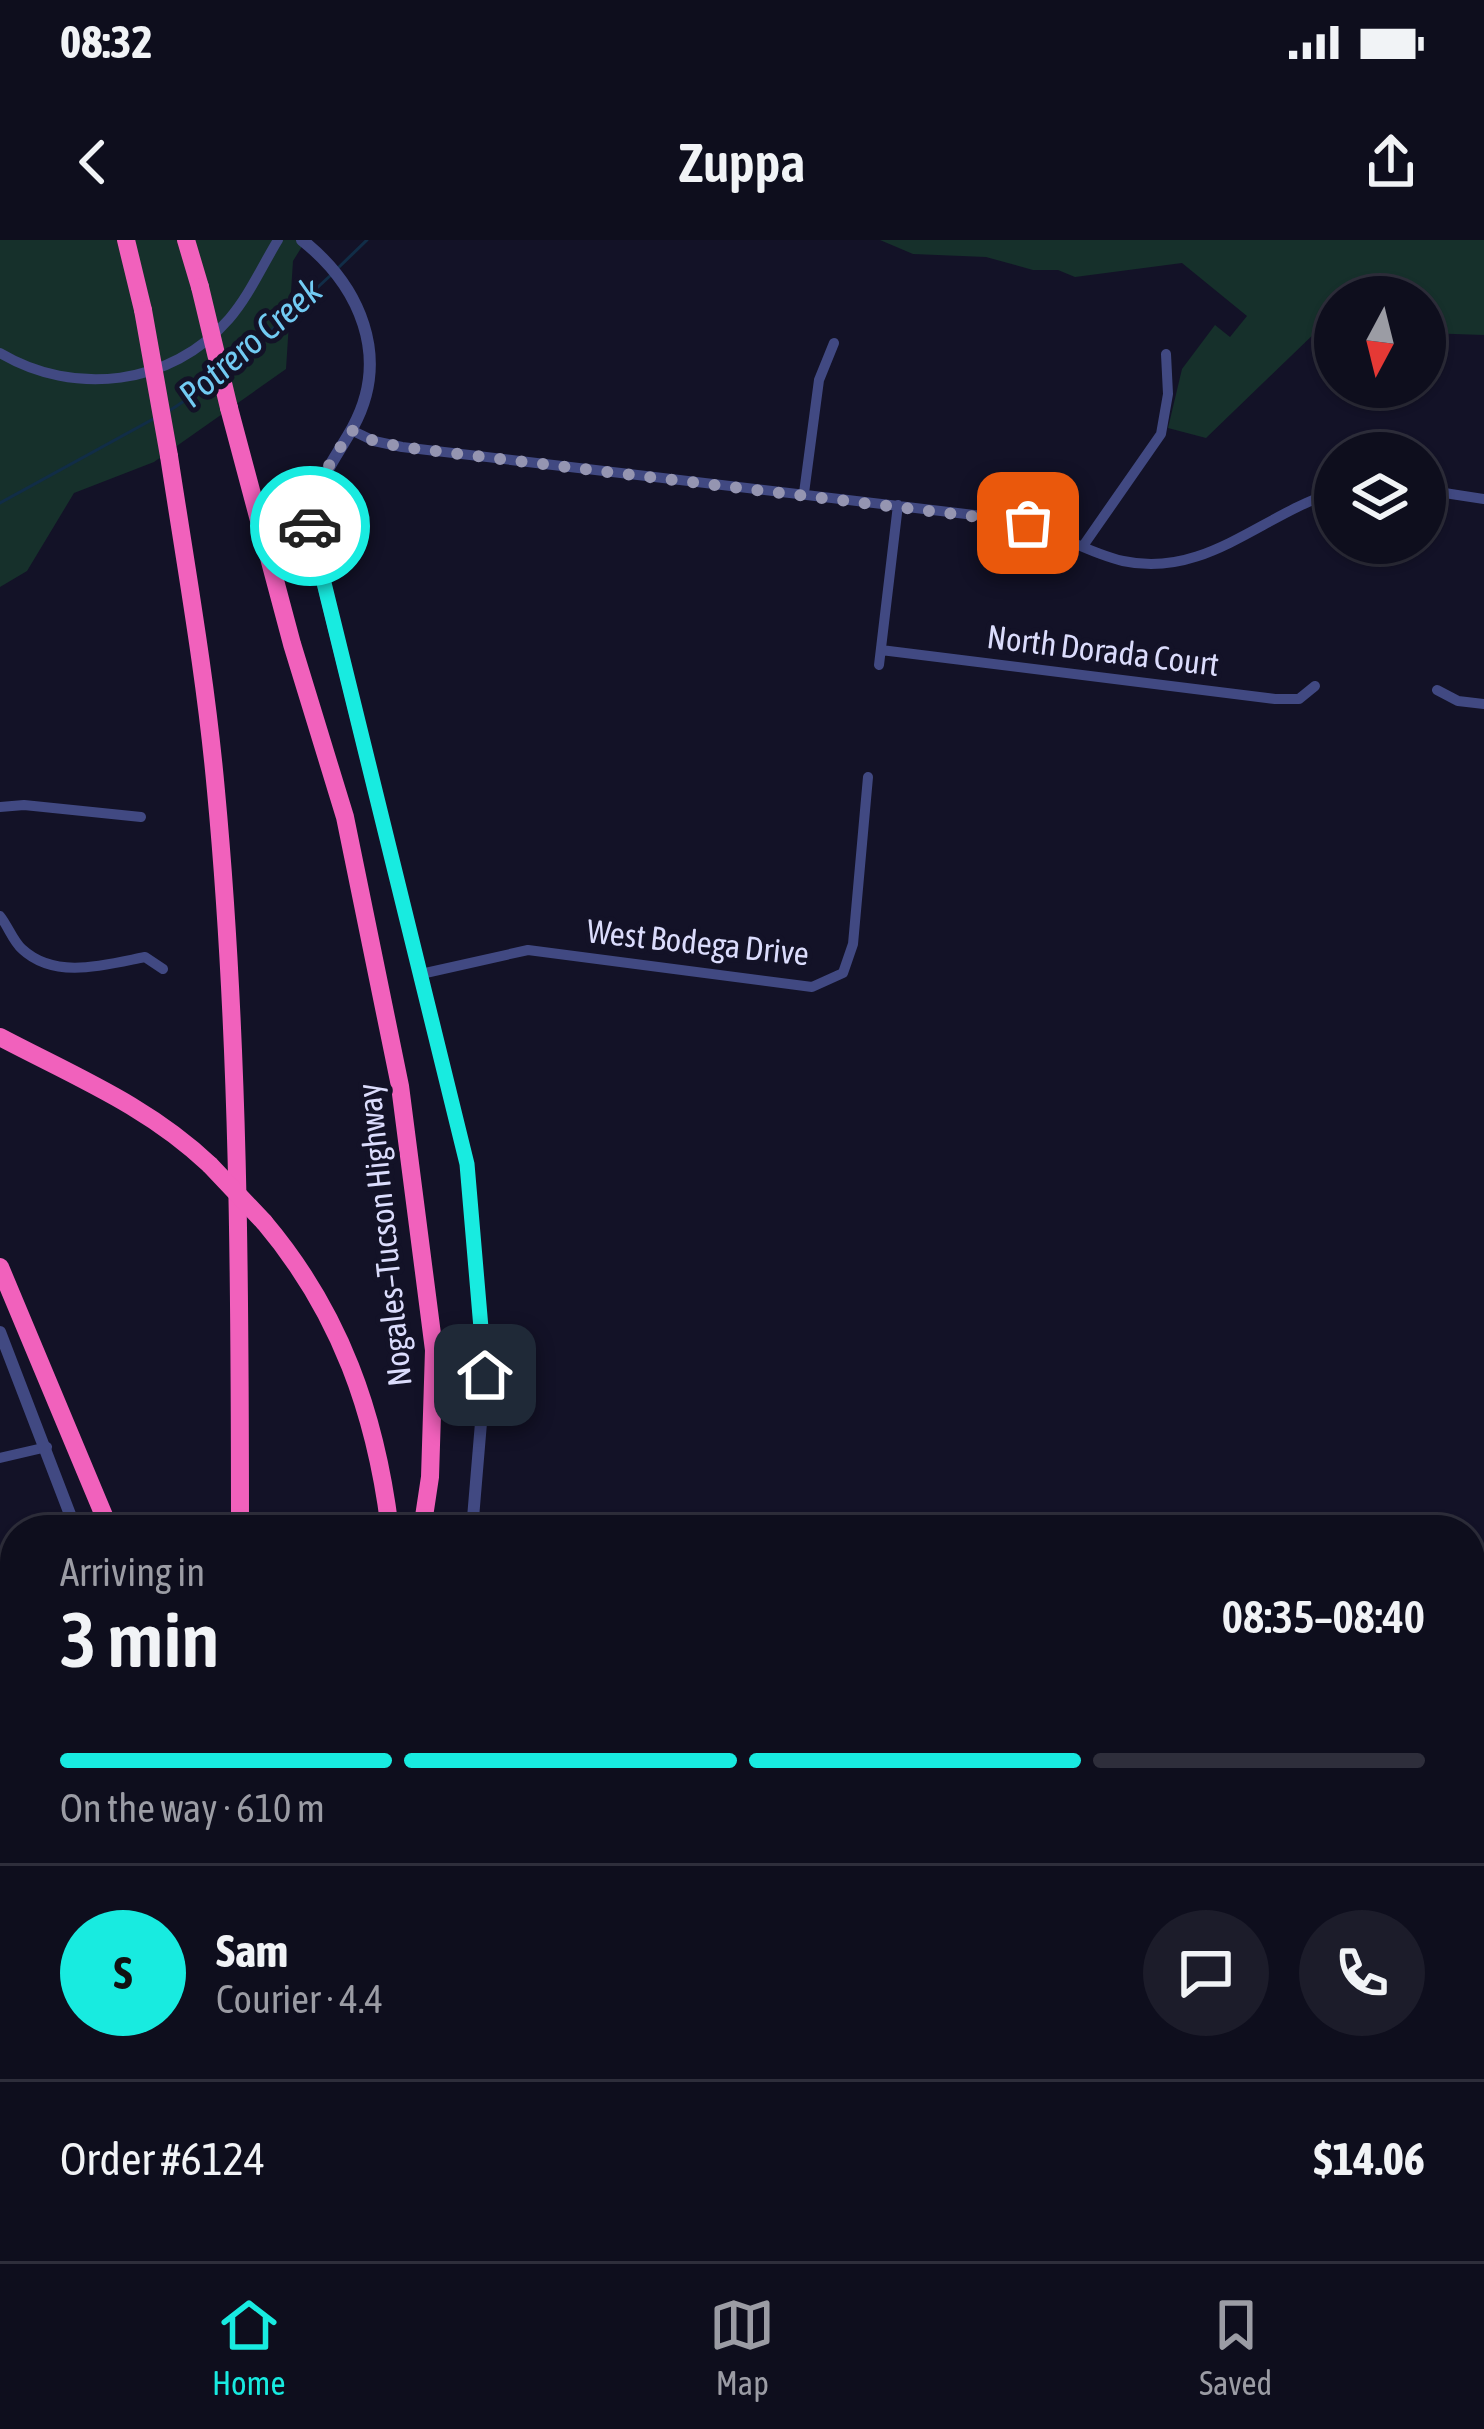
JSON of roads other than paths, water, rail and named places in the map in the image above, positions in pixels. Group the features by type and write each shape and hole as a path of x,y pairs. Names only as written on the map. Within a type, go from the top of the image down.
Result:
{"highway":[{"path":"126,240 169,456 216,785 240,1299 240,1515"},
{"name":"Nogales–Tucson Highway","path":"186,240 292,644 345,817 400,1086 434,1350 424,1515"},
{"path":"0,1037 91,1080 146,1113 210,1165 264,1222 320,1297 350,1357 370,1416 388,1515"},
{"path":"0,1267 104,1515"}],"street":[{"path":"0,352 42,372 82,380 123,379 179,359 230,318 278,240"},
{"path":"302,240 347,286 362,316 370,362 367,392 351,430 317,485 311,536 467,1164 485,1375 473,1515"},
{"path":"805,493 819,380 834,343"},
{"path":"1083,546 1162,434 1168,394 1166,354"},
{"path":"351,430 402,447 1028,523 1139,563 1189,560 1314,502"},
{"path":"1446,493 1484,499"},
{"path":"879,665 898,505"},
{"name":"North Dorada Court","path":"881,650 1275,699 1299,699 1315,686"},
{"path":"1437,690 1458,701 1484,704"},
{"name":"West Bodega Drive","path":"421,974 528,950 812,987 828,980 843,973 854,944 868,777"},
{"path":"0,807 24,805 141,817"},
{"path":"0,916 20,948 43,963 89,969 145,957 163,968"},
{"path":"0,1332 71,1515"},
{"path":"0,1458 46,1447"}],"waterway":[{"name":"Potrero Creek","path":"338,268 367,240"},
{"name":"Potrero Creek","path":"228,370 331,275"},
{"name":"Potrero Creek","path":"169,411 216,380"},
{"name":"Potrero Creek","path":"0,503 155,418"}]}
